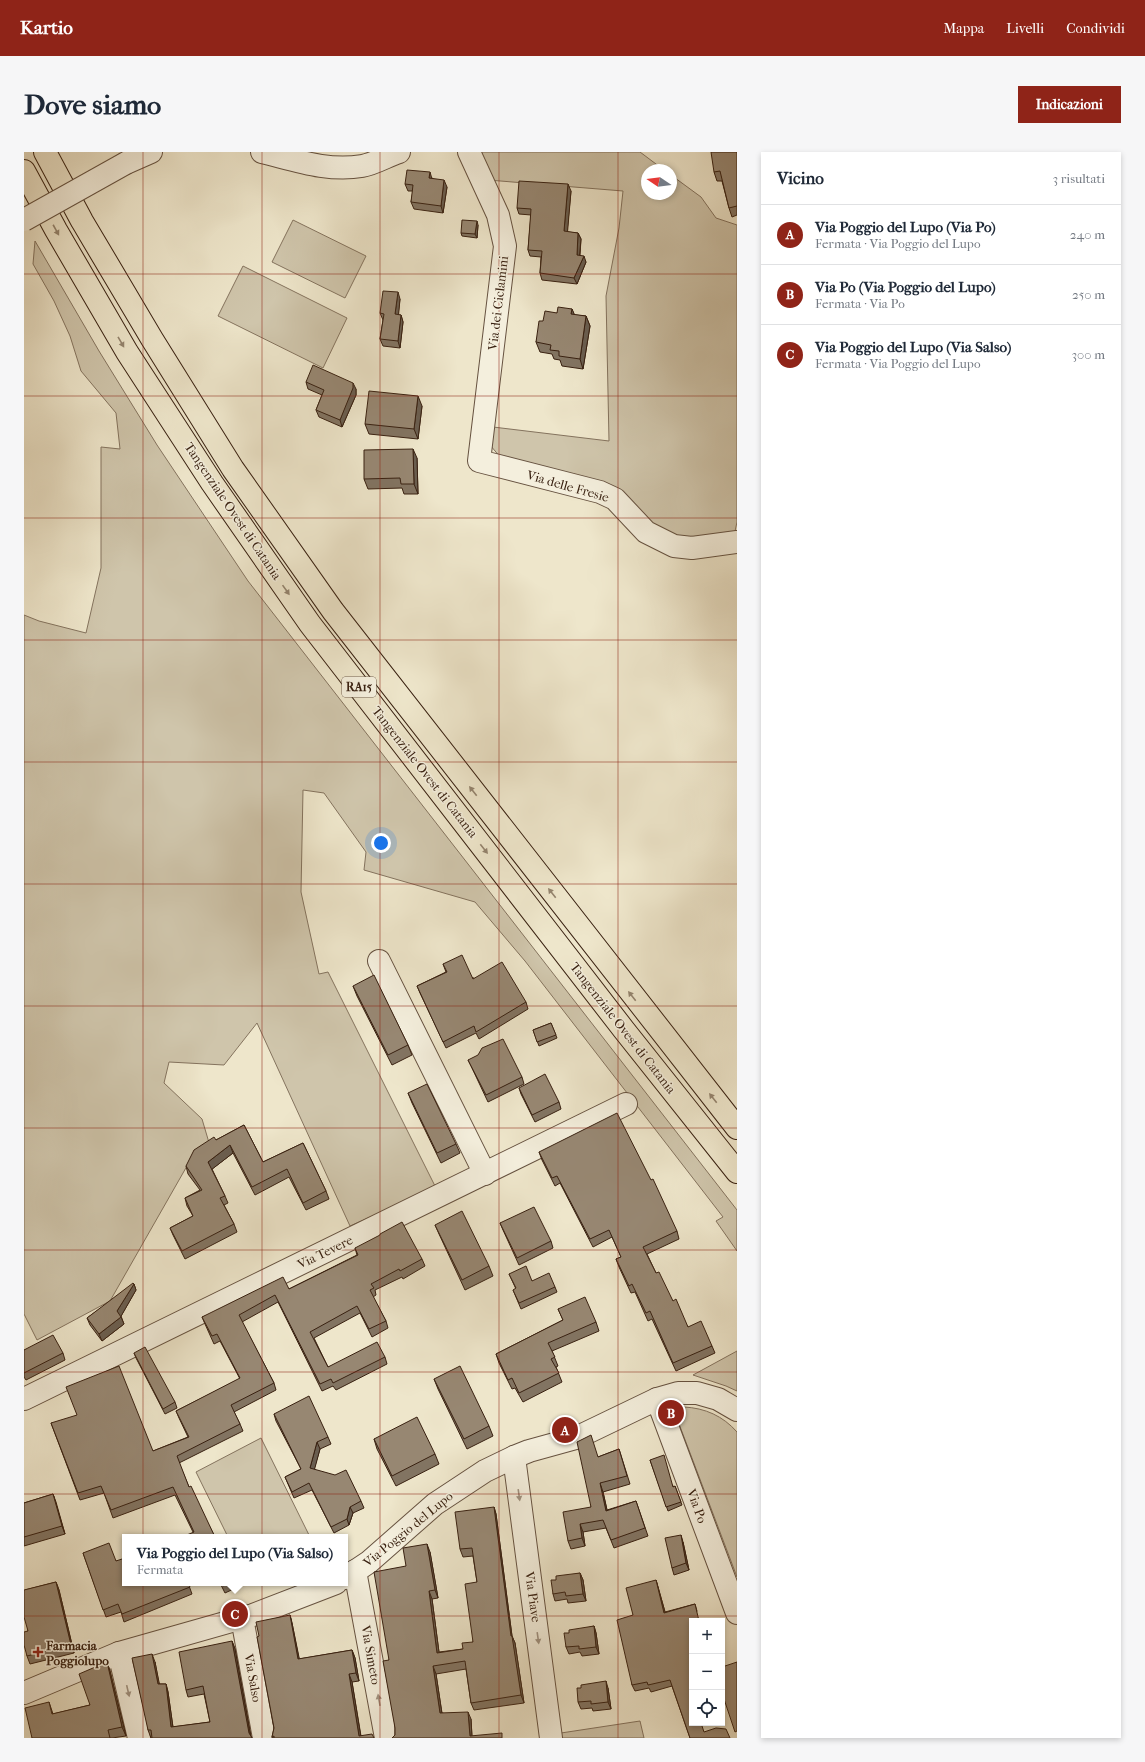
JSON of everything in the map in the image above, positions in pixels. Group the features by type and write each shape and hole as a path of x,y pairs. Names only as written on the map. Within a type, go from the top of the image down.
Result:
{"highway":[{"name":"Tangenziale Ovest di Catania","path":"45,152 82,221 221,450 333,611 737,1128"},
{"name":"Tangenziale Ovest di Catania","path":"24,171 56,230 127,352 212,483 310,624 624,1030 737,1172"}],"street":[{"path":"24,220 126,163 151,152"},
{"path":"262,152 324,167 362,166 399,152"},
{"name":"Via dei Ciclamini","path":"469,152 498,215 504,246 480,461"},
{"name":"Via delle Fresie","path":"480,461 600,492 614,499 646,532 674,546 692,548 737,542"},
{"path":"379,961 485,1174"},
{"name":"Via Tevere","path":"24,1399 626,1104"},
{"name":"Via Poggio del Lupo","path":"350,1575 369,1562 435,1504 486,1471 514,1457 576,1438 657,1399 678,1393 697,1394 718,1399 737,1410"},
{"name":"Via Po","path":"657,1399 737,1613"},
{"name":"Via Piave","path":"514,1457 551,1738"},
{"name":"Via Simeto","path":"350,1575 386,1738"},
{"path":"24,1694 119,1653 242,1618 281,1605 328,1586"},
{"name":"Via Salso","path":"242,1618 264,1738"},
{"path":"119,1653 139,1738"}],"shaded area":[{"path":"477,152 640,152 656,164 641,164 641,200 677,200 677,179 701,197 716,218 737,225 737,522 734,536 674,539 653,526 501,458 490,445 493,427 609,441 606,296 619,228 623,191 488,180"},
{"path":"293,220 366,256 345,298 272,262"},
{"path":"35,241 99,351 157,445 248,581 737,1210 737,1251 716,1221 723,1217 525,961 475,902 364,870 366,852 324,793 303,790 301,892 319,974 328,972 436,1188 350,1226 257,1023 224,1065 169,1062 164,1083 202,1119 210,1146 191,1159 110,1301 37,1340 24,1314 24,615 39,621 86,633 101,568 101,447 120,449 116,413 81,371 70,336 54,301 33,264"},
{"path":"243,266 347,318 323,368 218,316"},
{"path":"737,1351 737,1391 693,1375"},
{"path":"684,1407 699,1409 720,1417 737,1432 737,1577 673,1408"},
{"path":"261,1438 309,1534 227,1534 196,1472"},
{"path":"640,1721 644,1738 562,1738 561,1733"}],"building":[{"path":"711,152 737,152 737,206 729,208 720,171 714,172"},
{"path":"407,170 430,172 429,178 444,180 441,206 411,202 413,185 405,184"},
{"path":"519,181 568,184 564,231 578,233 577,255 584,256 574,278 540,273 542,251 528,250 531,209 517,208"},
{"path":"462,220 477,221 475,234 461,233"},
{"path":"383,291 398,292 395,314 401,315 398,341 380,339 384,314 380,313"},
{"path":"558,307 572,309 571,314 586,316 580,359 559,356 559,351 550,350 551,345 536,342 539,321 543,321 545,311 557,313"},
{"path":"313,365 353,383 353,388 340,420 316,410 324,390 306,382"},
{"path":"369,391 418,396 414,429 365,424"},
{"path":"413,449 414,484 401,484 400,478 364,479 364,450"},
{"path":"462,955 473,979 502,962 526,1002 476,1032 474,1026 443,1042 417,986 447,972 443,964"},
{"path":"374,975 408,1045 388,1055 353,986"},
{"path":"551,1023 556,1035 537,1042 533,1030"},
{"path":"503,1039 522,1077 486,1095 468,1060 478,1055 482,1048"},
{"path":"545,1074 559,1102 532,1115 519,1088"},
{"path":"427,1084 456,1144 437,1153 408,1093"},
{"path":"617,1113 651,1180 653,1179 677,1231 643,1247 656,1273 659,1272 673,1301 676,1299 688,1327 701,1321 712,1346 673,1363 650,1311 646,1313 632,1284 629,1286 616,1259 621,1257 609,1230 590,1239 557,1176 552,1178 539,1152"},
{"path":"244,1125 263,1162 303,1143 326,1191 303,1203 287,1169 252,1187 230,1145 208,1162 225,1196 220,1198 234,1224 182,1251 170,1228 193,1216 185,1198 202,1190 186,1166 194,1150 214,1137 216,1140"},
{"path":"534,1207 551,1241 517,1258 500,1223"},
{"path":"462,1211 489,1266 462,1280 435,1225"},
{"path":"402,1222 422,1259 371,1284 374,1288 370,1290 386,1321 369,1329 357,1306 310,1332 328,1367 377,1342 385,1357 333,1383 331,1379 320,1384 275,1295 239,1315 274,1383 231,1405 240,1424 177,1456 189,1487 191,1486 214,1534 189,1534 194,1532 173,1487 111,1510 101,1486 78,1493 51,1423 77,1415 66,1387 119,1366 153,1451 189,1437 176,1411 240,1378 217,1334 212,1336 202,1317 283,1277 289,1289 358,1255 355,1248"},
{"path":"526,1266 532,1281 549,1273 555,1287 519,1303 513,1290 516,1288 509,1274"},
{"path":"133,1283 134,1284 117,1311 121,1317 99,1334 87,1318"},
{"path":"585,1297 596,1322 548,1343 555,1357 551,1359 559,1373 519,1393 512,1378 508,1380 496,1354 563,1320 558,1309"},
{"path":"53,1335 63,1353 24,1373 24,1350"},
{"path":"145,1347 175,1402 163,1409 134,1353"},
{"path":"460,1366 489,1426 464,1439 434,1379"},
{"path":"309,1396 328,1437 317,1442 310,1468 335,1475 346,1470 361,1501 350,1507 347,1519 331,1527 309,1483 292,1492 285,1477 301,1469 274,1414"},
{"path":"417,1417 435,1454 392,1476 374,1439"},
{"path":"591,1435 598,1457 619,1449 627,1476 600,1483 606,1511 636,1501 645,1528 611,1540 603,1520 580,1524 582,1538 568,1541 563,1512 591,1507 577,1442"},
{"path":"664,1455 673,1487 675,1486 681,1502 666,1507 650,1460"},
{"path":"53,1494 62,1526 24,1537 24,1503"},
{"path":"494,1507 511,1636 521,1695 471,1703 465,1661 433,1666 440,1713 468,1712 470,1736 502,1733 502,1738 392,1738 395,1735 395,1728 383,1661 389,1660 374,1572 406,1566 403,1548 427,1544 435,1590 429,1591 437,1653 463,1649 462,1643 473,1642 465,1584 477,1582 472,1548 460,1549 455,1512"},
{"path":"681,1535 686,1563 672,1568 665,1538"},
{"path":"109,1543 116,1561 122,1559 122,1586 190,1587 122,1614 118,1604 103,1610 83,1553"},
{"path":"580,1573 583,1594 566,1596 565,1592 553,1594 551,1580 556,1580 556,1576"},
{"path":"656,1580 664,1613 695,1604 698,1618 689,1618 689,1726 702,1726 704,1732 716,1728 726,1729 730,1738 690,1738 670,1680 648,1685 647,1682 632,1685 617,1620 633,1615 626,1588"},
{"path":"56,1582 71,1645 27,1656 24,1645 24,1632 28,1631 24,1617 24,1590"},
{"path":"290,1615 298,1659 352,1650 356,1673 349,1674 359,1736 372,1734 374,1738 272,1737 274,1728 257,1637 259,1636 256,1622"},
{"path":"594,1626 596,1647 579,1649 579,1646 566,1647 564,1633 569,1633 569,1630"},
{"path":"232,1641 249,1733 252,1738 152,1738 151,1730 148,1730 132,1658 152,1654 158,1684 166,1684 171,1727 210,1722 203,1686 186,1690 179,1652"},
{"path":"107,1662 122,1727 108,1730 110,1738 32,1738 25,1708 49,1702 52,1714 90,1705 79,1674"},
{"path":"737,1662 737,1731 735,1732 725,1702 725,1666"},
{"path":"606,1681 608,1702 591,1704 591,1701 578,1702 577,1688 581,1688 581,1685"}],"place":[{"name":"Via Po (Via Poggio del Lupo)","path":"671,1413"},
{"name":"Via Poggio del Lupo (Via Po)","path":"565,1430"},
{"name":"Via Poggio del Lupo (Via Salso)","path":"235,1614"},
{"name":"Farmacia Poggiolupo","path":"38,1652"}]}
